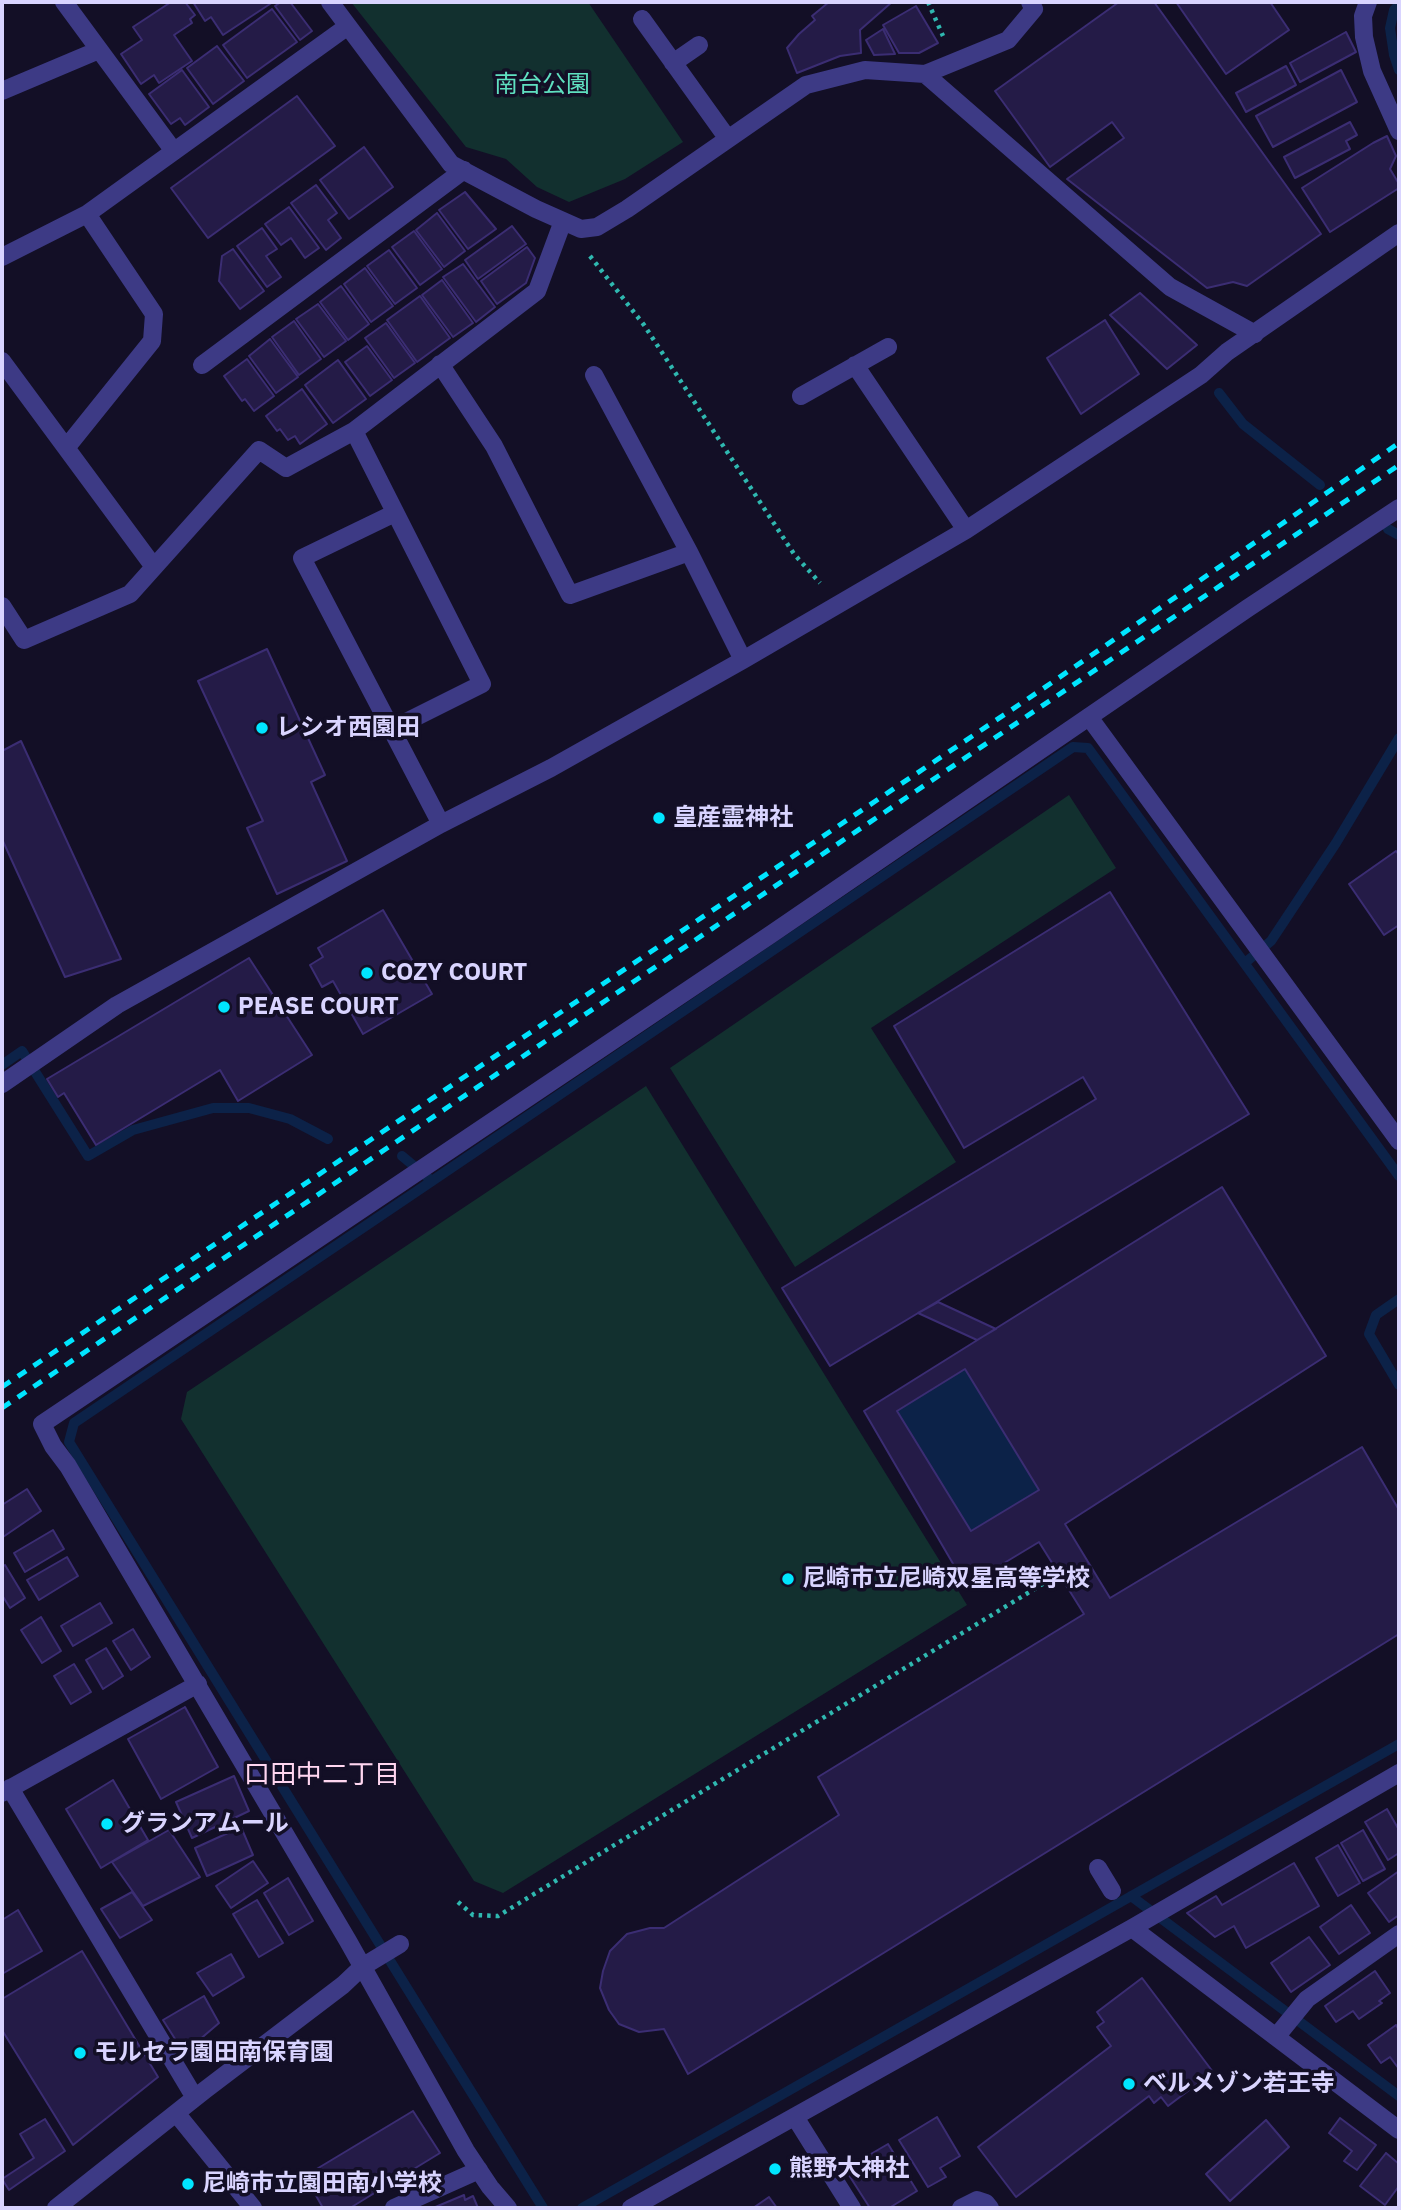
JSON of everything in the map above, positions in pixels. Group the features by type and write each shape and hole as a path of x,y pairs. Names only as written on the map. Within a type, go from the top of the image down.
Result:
{"street":[{"path":"64,2 173,150"},
{"path":"330,2 451,164 581,229 597,227 607,221 806,85 865,70 925,74 1008,40 1034,9 1030,2"},
{"path":"1368,2 1363,16 1364,37 1372,71 1399,131"},
{"path":"642,19 728,139"},
{"path":"2,257 87,214 348,26"},
{"path":"673,63 699,46"},
{"path":"2,91 99,50"},
{"path":"925,74 1170,286 1255,334"},
{"path":"202,365 464,170"},
{"path":"66,448 152,341 154,314 87,214"},
{"path":"2,606 24,640 130,594 259,450 286,468 354,431 537,291 563,221"},
{"path":"2,1084 117,1005 441,824 551,768 966,530 1201,375 1227,352 1399,233"},
{"path":"801,396 888,346"},
{"path":"440,364 494,446 570,595 689,552"},
{"path":"3,365 154,567"},
{"path":"855,365 966,530"},
{"path":"594,375 689,552 743,660"},
{"path":"354,431 482,684 392,729"},
{"path":"508,2208 479,2171 198,1684 41,1424 736,958 1399,508"},
{"path":"395,513 302,558 441,824"},
{"path":"1089,717 1399,1141"},
{"path":"194,2098 6,1791 198,1684"},
{"path":"631,2208 1132,1928 1399,1773"},
{"path":"1098,1868 1112,1891"},
{"path":"1132,1928 1281,2031 1397,2123"},
{"path":"1281,2031 1307,1999 1399,1934"},
{"path":"56,2208 194,2098 343,1985 362,1967 391,1949"},
{"path":"176,2113 253,2208"},
{"path":"794,2117 852,2208"},
{"path":"394,2208 479,2171"},
{"path":"961,2208 977,2200 986,2203 990,2208"}],"path":[{"path":"928,2 953,63"},
{"path":"581,229 591,259 644,325 794,554 840,604"},
{"path":"458,1902 473,1915 498,1916 522,1903 1059,1574"}],"green space":[{"name":"南台公園","path":"351,2 588,2 683,142 625,179 569,202 537,187 506,159 466,147"},
{"path":"1069,795 1116,868 871,1028 956,1162 795,1267 670,1068"},
{"path":"646,1086 967,1605 503,1893 474,1881 181,1419 187,1392"}],"water":[{"path":"965,1369 1039,1490 971,1531 897,1411"}],"building":[{"path":"171,2 185,2 195,15 190,19 192,23 174,35 192,61 159,83 154,75 141,84 121,54 142,40 133,27"},
{"path":"193,2 273,2 223,35 211,17 205,21"},
{"path":"281,2 290,2 312,31 300,40 275,6"},
{"path":"829,2 892,2 860,30 861,53 840,56 797,73 787,48 815,20 812,16"},
{"path":"1119,2 1154,2 1321,234 1247,286 1233,282 1207,288 1067,179 1124,138 1112,122 1050,167 995,91"},
{"path":"1176,2 1270,2 1289,30 1226,74"},
{"path":"916,6 938,43 919,53 899,53 883,25"},
{"path":"272,9 297,42 247,78 223,45"},
{"path":"883,29 895,54 874,55 866,40"},
{"path":"1346,32 1356,52 1300,82 1290,63"},
{"path":"217,46 244,81 213,104 187,68"},
{"path":"1286,66 1296,85 1246,112 1236,93"},
{"path":"182,70 209,107 185,125 180,118 171,124 149,94"},
{"path":"1341,70 1357,102 1273,147 1256,116"},
{"path":"297,96 335,146 208,238 171,188"},
{"path":"1350,122 1357,135 1346,141 1350,149 1295,178 1284,157"},
{"path":"1387,136 1396,156 1390,169 1399,188 1330,232 1302,188"},
{"path":"364,147 393,187 349,219 320,180"},
{"path":"316,185 337,213 328,220 341,238 326,250 291,203"},
{"path":"465,192 496,229 468,249 439,210"},
{"path":"289,207 319,248 305,258 291,238 281,245 265,224"},
{"path":"437,213 465,251 444,267 416,230"},
{"path":"512,226 526,244 478,279 465,260"},
{"path":"262,228 277,249 266,256 281,277 267,287 237,246"},
{"path":"414,231 442,269 420,285 392,247"},
{"path":"527,247 535,258 526,283 497,304 481,281"},
{"path":"233,249 264,291 240,309 219,281 222,256"},
{"path":"389,250 417,288 395,304 367,266"},
{"path":"463,264 495,307 476,322 443,277"},
{"path":"365,268 393,306 371,322 344,284"},
{"path":"442,280 473,323 453,337 422,295"},
{"path":"341,286 369,324 348,340 320,302"},
{"path":"1140,293 1197,345 1167,369 1110,315"},
{"path":"420,296 450,338 417,362 387,320"},
{"path":"318,304 346,341 324,357 296,319"},
{"path":"1105,320 1139,374 1081,414 1047,358"},
{"path":"294,321 321,359 299,375 272,337"},
{"path":"386,323 415,363 394,378 365,338"},
{"path":"270,339 298,377 276,393 249,356"},
{"path":"367,346 392,380 370,396 345,362"},
{"path":"247,359 274,396 254,411 245,399 242,401 224,376"},
{"path":"338,360 366,399 333,423 305,385"},
{"path":"302,389 327,424 300,444 295,436 288,440 280,429 277,431 266,416"},
{"name":"レシオ西園田","path":"267,649 325,775 311,782 347,861 277,894 247,828 263,821 198,681"},
{"path":"21,741 121,959 65,977 2,839 2,751"},
{"path":"1396,851 1399,855 1399,925 1384,935 1349,884"},
{"path":"1110,892 1249,1114 830,1366 782,1288 1096,1099 1083,1077 964,1148 894,1026"},
{"name":"COZY COURT","path":"383,910 432,994 363,1034 333,981 322,987 310,965 323,957 318,948"},
{"name":"PEASE COURT","path":"249,958 312,1055 238,1101 220,1070 96,1145 64,1093 58,1097 47,1079"},
{"path":"1222,1187 1326,1356 1065,1524 1110,1598 1362,1447 1399,1510 1399,1634 688,2074 664,2029 639,2032 619,2024 609,2010 600,1988 610,1951 627,1934 650,1928 664,1928 839,1815 818,1777 1084,1614 1039,1542 966,1586 864,1411","holes":["965,1369 1039,1490 971,1531 897,1411"]},
{"path":"938,1302 996,1329 977,1340 918,1313"},
{"path":"27,1489 41,1511 3,1537 2,1505"},
{"path":"53,1530 64,1549 25,1572 14,1553"},
{"path":"67,1557 78,1576 39,1600 27,1580"},
{"path":"5,1565 25,1598 10,1608 2,1595 2,1567"},
{"path":"100,1603 112,1623 73,1646 61,1626"},
{"path":"41,1617 61,1651 42,1663 21,1630"},
{"path":"133,1629 150,1657 131,1670 113,1641"},
{"path":"106,1648 123,1676 103,1689 86,1660"},
{"path":"74,1664 91,1692 71,1704 54,1676"},
{"path":"185,1707 218,1767 161,1799 128,1739"},
{"path":"234,1776 249,1811 192,1838 176,1802"},
{"name":"グランアムール","path":"113,1780 148,1840 101,1868 66,1809"},
{"path":"1387,1809 1399,1830 1399,1853 1388,1860 1365,1822"},
{"path":"241,1827 253,1855 207,1876 195,1848"},
{"path":"169,1830 200,1877 143,1906 112,1862"},
{"path":"1363,1830 1385,1869 1363,1881 1341,1843"},
{"path":"1338,1845 1360,1883 1338,1896 1316,1858"},
{"path":"253,1861 268,1883 231,1908 216,1886"},
{"path":"1294,1863 1319,1906 1246,1948 1234,1926 1215,1937 1187,1913 1216,1896 1222,1905"},
{"path":"1399,1871 1399,1915 1389,1922 1368,1893"},
{"path":"288,1878 313,1921 289,1935 264,1893"},
{"path":"132,1892 152,1920 120,1938 101,1909"},
{"path":"257,1900 283,1943 259,1957 233,1914"},
{"path":"1351,1905 1370,1933 1339,1954 1320,1927"},
{"path":"18,1910 42,1951 2,1974 2,1920"},
{"path":"1309,1937 1330,1965 1291,1992 1271,1963"},
{"name":"モルセラ園田南保育園","path":"82,1951 158,2077 73,2145 2,2030 2,1999"},
{"path":"231,1954 244,1977 213,1996 197,1973"},
{"path":"1375,1971 1390,1993 1379,2001 1382,2003 1359,2019 1353,2011 1336,2022 1325,2006"},
{"name":"ベルメゾン若王寺","path":"1142,1978 1213,2072 1168,2106 1161,2097 1154,2103 1149,2096 1016,2197 978,2147 1111,2046 1097,2027 1104,2022 1097,2012"},
{"path":"204,1996 219,2023 184,2053 163,2020"},
{"path":"1396,2025 1399,2030 1399,2069 1390,2057 1381,2063 1368,2045"},
{"path":"413,2111 440,2153 350,2208 323,2208 305,2176"},
{"path":"937,2117 960,2156 940,2168 946,2177 928,2187 899,2140"},
{"path":"1340,2118 1376,2145 1357,2170 1344,2161 1352,2151 1329,2133"},
{"path":"45,2119 65,2151 9,2190 2,2179 34,2158 20,2134"},
{"path":"1266,2120 1289,2147 1230,2201 1206,2174"},
{"path":"888,2144 917,2191 889,2208 870,2208 845,2169"},
{"path":"1386,2153 1399,2164 1399,2186 1385,2205 1360,2186"},
{"path":"464,2195 465,2200 473,2196 478,2208 433,2208"},
{"path":"769,2197 777,2208 753,2208"}],"waterway":[{"path":"1399,5 1394,10 1390,28 1399,70"},
{"path":"1219,393 1243,424 1320,485"},
{"path":"1388,529 1399,535"},
{"path":"1246,962 1271,941 1336,843 1399,738"},
{"path":"432,1181 1073,747 1088,748 1399,1176"},
{"path":"2,1065 22,1051 88,1156 133,1130 213,1108 249,1108 290,1119 328,1139"},
{"path":"402,1156 432,1181 74,1423 69,1442 543,2208"},
{"path":"1399,1299 1376,1315 1369,1334 1399,1385"},
{"path":"582,2208 1399,1744"},
{"path":"1131,1896 1399,2096"}],"railway":[{"path":"2,1387 1041,690 1399,443"},
{"path":"2,1408 1399,465"}],"place":[{"name":"レシオ西園田","path":"262,728"},
{"name":"皇産霊神社","path":"659,818"},
{"name":"COZY COURT","path":"367,973"},
{"name":"PEASE COURT","path":"224,1007"},
{"name":"尼崎市立尼崎双星高等学校","path":"788,1579"},
{"name":"グランアムール","path":"107,1824"},
{"name":"モルセラ園田南保育園","path":"80,2053"},
{"name":"ベルメゾン若王寺","path":"1129,2084"},
{"name":"熊野大神社","path":"775,2169"},
{"name":"尼崎市立園田南小学校","path":"188,2184"}],"district":[{"name":"口田中二丁目","path":"322,1775"}]}
